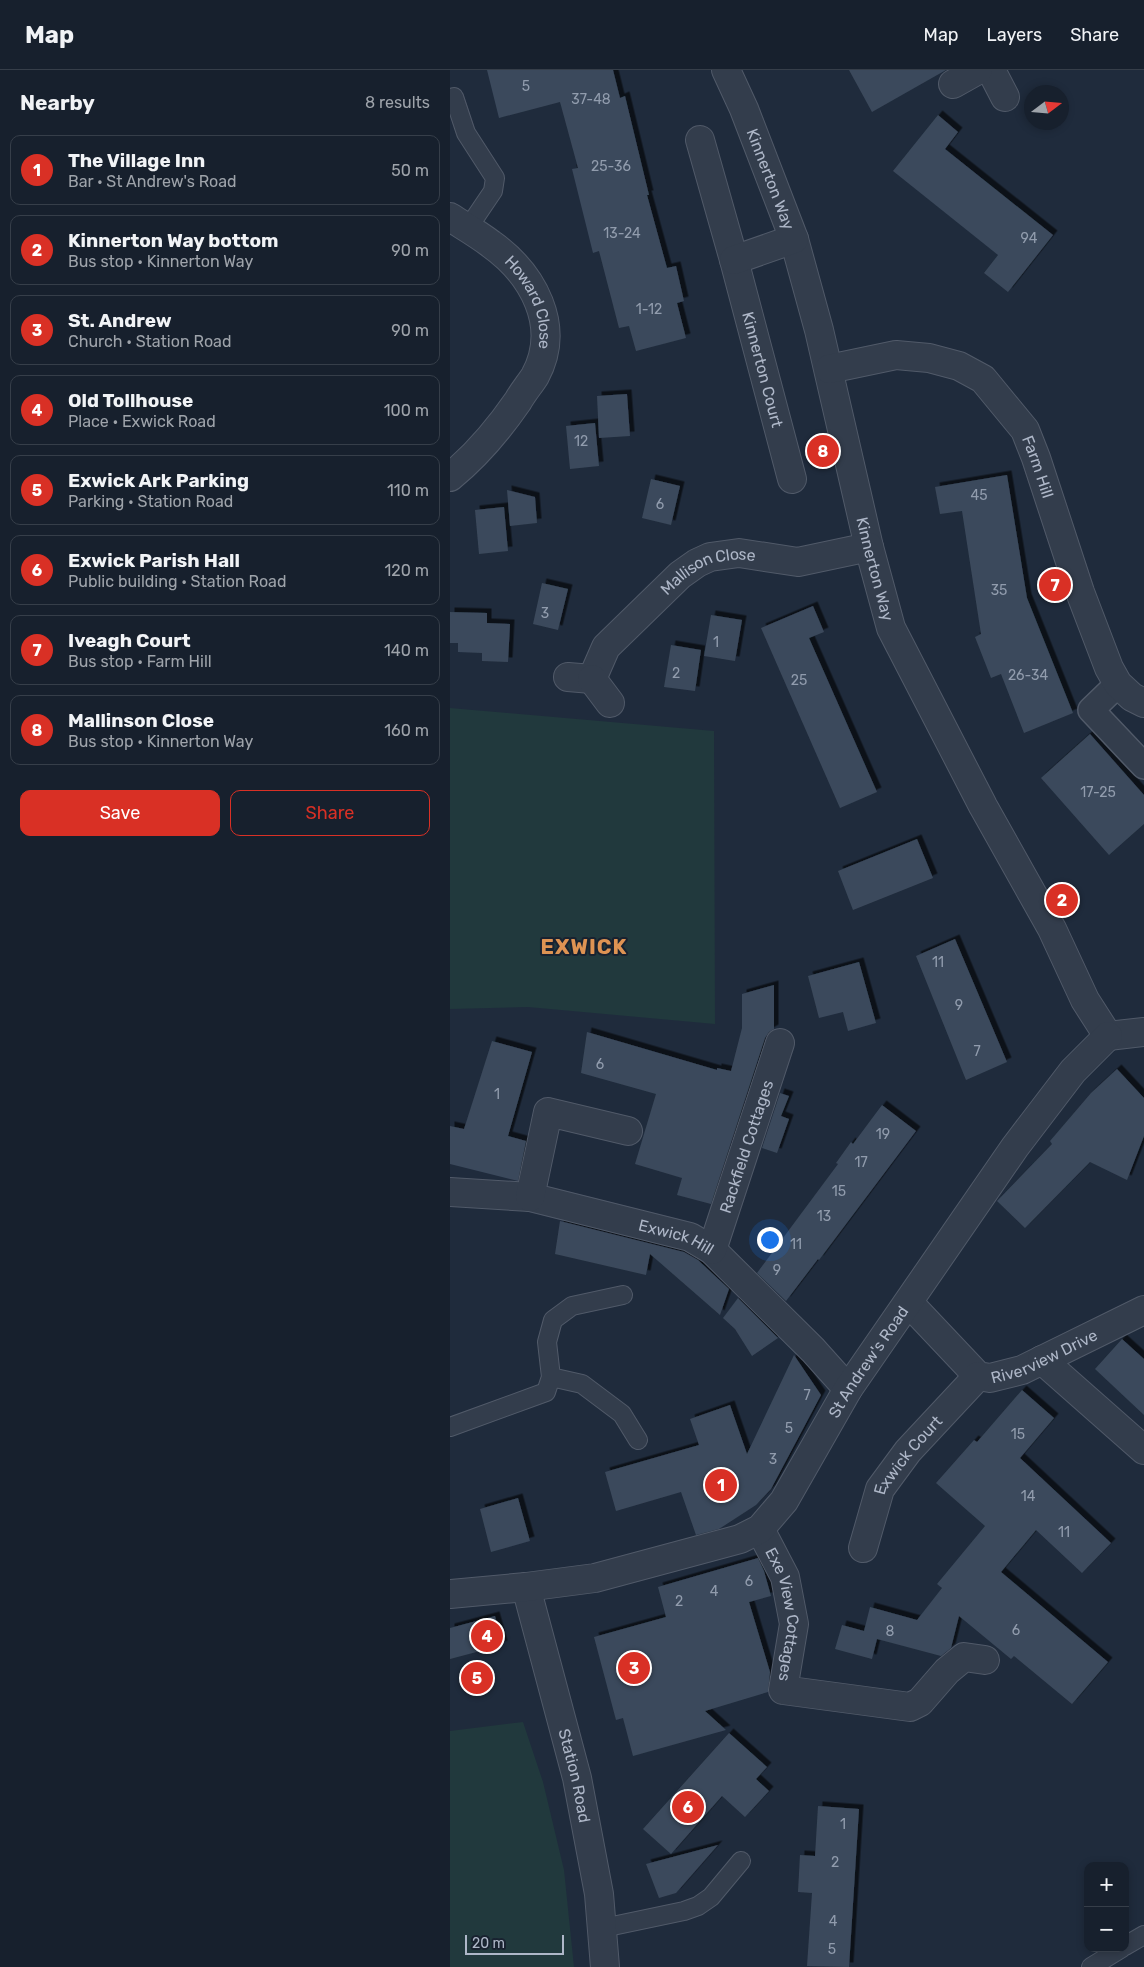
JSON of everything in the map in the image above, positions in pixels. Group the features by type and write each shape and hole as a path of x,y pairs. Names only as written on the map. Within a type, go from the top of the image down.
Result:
{"street":[{"name":"Kinnerton Way","path":"726,70 744,109 794,239 829,369 869,547 890,628 983,806 1052,930 1086,1000 1108,1036"},
{"path":"953,84 978,70"},
{"path":"991,70 1005,97"},
{"name":"Kinnerton Court","path":"700,140 792,479"},
{"name":"Howard Close","path":"450,477 478,453 500,427 535,375 544,352 546,328 541,306 529,282 493,245 459,222"},
{"path":"734,260 794,239"},
{"name":"Farm Hill","path":"829,369 896,356 929,358 959,366 983,379 1006,404 1025,430 1080,592 1109,668 1118,684 1132,697 1144,703"},
{"name":"Mallison Close","path":"610,703 580,678 606,647 680,575 697,563 710,557 739,553 798,562 869,547"},
{"path":"1118,684 1090,710 1144,766"},
{"path":"1108,1036 1144,1032"},
{"name":"St Andrew's Road","path":"450,1594 595,1578 740,1539 760,1529 784,1501 848,1389 909,1303 1015,1146 1073,1071 1108,1036"},
{"name":"Rackfield Cottages","path":"712,1250 780,1043"},
{"path":"530,1196 548,1112 628,1130"},
{"name":"Exwick Hill","path":"450,1192 530,1196 690,1237 712,1250 813,1350 848,1389"},
{"name":"Riverview Drive","path":"909,1303 978,1376 990,1378 1022,1370 1144,1310"},
{"path":"1042,1360 1144,1450"},
{"name":"Exwick Court","path":"863,1548 880,1489 908,1451 978,1376"},
{"name":"Exe View Cottages","path":"760,1529 785,1577 794,1624 784,1690 910,1706 920,1702 964,1657 985,1660"},
{"name":"Station Road","path":"526,1587 577,1778 599,1894 605,1967"}],"lane":[{"path":"454,97 466,133 495,178 493,191 459,222"},
{"path":"450,1427 546,1392 551,1377 547,1342 553,1320 572,1306 623,1295"},
{"path":"551,1377 582,1384 622,1414 638,1440"},
{"path":"603,1928 684,1912 698,1906 711,1897 741,1861"},
{"path":"1129,1944 1144,1935"},
{"path":"1091,1967 1115,1952"}],"green space":[{"path":"450,708 714,731 715,1024 528,1007 450,1009"},
{"path":"523,1722 543,1782 564,1870 574,1967 450,1967 450,1731"}],"building":[{"path":"487,70 613,70 620,98 625,96 649,195 647,195 667,268 676,266 684,301 677,303 686,338 636,351 629,326 619,328 599,251 593,253 572,169 578,168 560,102 499,118"},
{"path":"849,70 946,70 872,112"},
{"path":"938,115 958,132 945,149 1053,235 1008,292 984,273 998,255 893,171"},
{"path":"627,394 630,436 599,438 597,396"},
{"path":"595,423 599,466 570,469 566,426"},
{"path":"1007,475 1027,598 1073,713 1024,733 1001,674 991,678 975,637 981,634 962,511 940,514 935,487"},
{"path":"651,479 680,486 671,525 642,518"},
{"path":"507,490 535,497 537,523 510,526"},
{"path":"504,507 508,551 479,554 475,510"},
{"path":"542,583 568,589 558,630 533,624"},
{"path":"813,606 824,632 809,638 877,792 840,808 761,628"},
{"path":"450,612 487,613 487,623 510,624 508,662 482,661 482,653 458,652 458,643 450,643"},
{"path":"711,615 742,620 735,661 704,656"},
{"path":"671,645 701,650 695,691 664,687"},
{"path":"1090,734 1144,795 1144,824 1109,855 1041,778"},
{"path":"917,839 933,878 853,910 838,871"},
{"path":"955,939 1007,1062 966,1080 916,956"},
{"path":"859,962 876,1023 848,1031 843,1012 819,1018 808,976"},
{"path":"774,985 774,1029 765,1038 711,1204 677,1195 682,1178 635,1164 656,1094 581,1073 587,1032 717,1070 717,1068 731,1071 742,1028 742,994"},
{"path":"492,1041 532,1052 508,1136 526,1141 518,1181 450,1164 450,1126 464,1129"},
{"path":"1117,1069 1144,1098 1144,1136 1127,1180 1090,1162 1025,1228 997,1201 1052,1144 1050,1141 1091,1093"},
{"path":"780,1093 789,1096 781,1116 789,1119 777,1153 762,1148"},
{"path":"882,1105 916,1131 786,1301 757,1273 838,1164 836,1163 851,1142 853,1144"},
{"path":"560,1221 684,1252 698,1260 729,1289 720,1315 650,1254 646,1275 555,1254"},
{"path":"738,1298 778,1338 752,1356 735,1329 723,1318"},
{"path":"1122,1339 1144,1359 1144,1415 1095,1369"},
{"path":"794,1355 821,1395 771,1489 756,1505 719,1529 696,1535 681,1492 616,1511 605,1472 699,1445 690,1419 730,1405 747,1454"},
{"path":"1022,1390 1054,1418 1020,1458 1111,1543 1082,1573 1036,1530 1001,1572 1108,1662 1072,1704 1014,1656 1011,1659 959,1616 951,1648 941,1656 877,1639 872,1659 835,1649 842,1625 864,1631 870,1607 917,1620 942,1588 937,1584 985,1526 936,1483 974,1440 977,1442"},
{"path":"518,1498 530,1541 491,1552 480,1509"},
{"path":"758,1558 771,1596 749,1602 770,1672 768,1692 705,1711 726,1730 633,1756 623,1718 616,1720 594,1637 666,1617 658,1587"},
{"path":"495,1616 503,1645 450,1659 450,1628"},
{"path":"729,1733 767,1767 756,1779 769,1791 745,1817 722,1796 671,1854 643,1829"},
{"path":"818,1806 859,1809 849,1967 807,1966 812,1893 798,1892 800,1855 815,1856"},
{"path":"718,1845 676,1893 659,1898 646,1864"}],"place":[{"name":"Mallinson Close","path":"823,451"},
{"name":"Iveagh Court","path":"1055,585"},
{"name":"Kinnerton Way bottom","path":"1062,900"},
{"name":"The Village Inn","path":"721,1485"},
{"name":"Old Tollhouse","path":"487,1636"},
{"name":"St. Andrew","path":"634,1668"},
{"name":"Exwick Ark Parking","path":"477,1678"},
{"name":"Exwick Parish Hall","path":"688,1807"}],"district":[{"name":"EXWICK","path":"584,946"}]}
